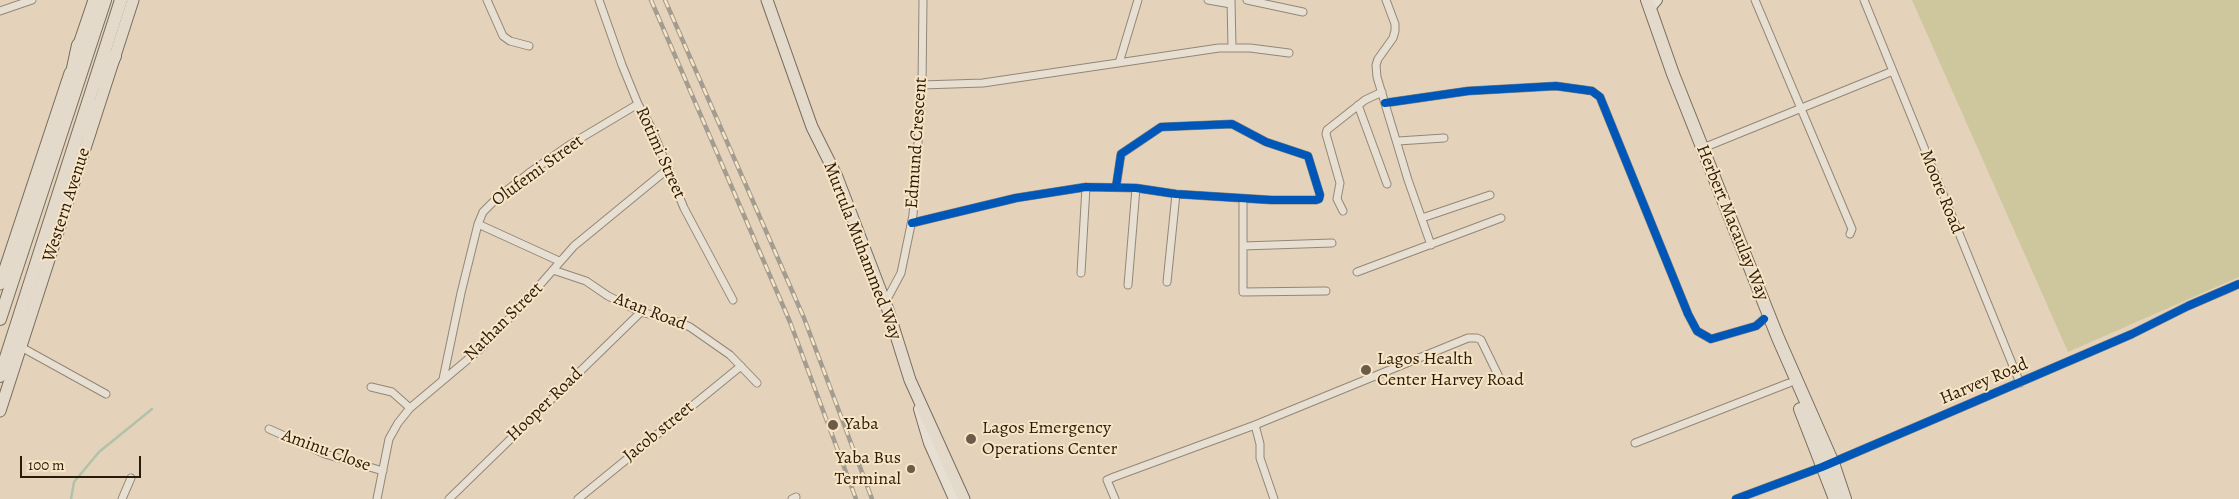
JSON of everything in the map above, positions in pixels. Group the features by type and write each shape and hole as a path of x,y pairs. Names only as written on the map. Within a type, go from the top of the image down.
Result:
{"highway":[{"name":"Western Avenue","path":"0,318 83,47 105,0"},
{"name":"Western Avenue","path":"0,376 110,54 121,0"},
{"name":"Herbert Macaulay Way","path":"1638,0 1680,112 1789,383 1845,499"},
{"name":"Herbert Macaulay Way","path":"1651,3 1703,148 1827,465 1835,499"},
{"path":"52,146 83,47"},
{"path":"84,134 110,54"}],"main road":[{"name":"Western Avenue","path":"83,47 94,0"},
{"name":"Western Avenue","path":"110,54 133,0"},
{"name":"Murtula Muhammed Way","path":"767,0 812,127 837,177 888,310 910,380 964,499"},
{"name":"Western Avenue","path":"0,410 21,347 84,134"},
{"name":"Western Avenue","path":"0,284 52,146"},
{"path":"910,380 929,443 954,499"}],"street":[{"path":"0,11 32,0"},
{"path":"487,0 503,36 510,41 529,46"},
{"name":"Rotimi Street","path":"599,0 638,104 651,127 684,208 733,300"},
{"name":"Edmund Crescent","path":"888,310 886,301 901,273 912,223 922,85 923,0"},
{"path":"1120,63 1138,0"},
{"path":"1208,0 1231,2 1232,47"},
{"path":"1247,0 1303,12"},
{"path":"1386,0 1395,24 1395,31 1376,65 1377,77 1431,245"},
{"path":"1755,0 1852,229 1850,234"},
{"name":"Moore Road","path":"1864,0 2020,382"},
{"path":"922,85 982,83 1199,50 1232,47 1289,53"},
{"path":"1703,148 1893,71"},
{"path":"1385,103 1478,90 1556,86 1592,91 1600,97 1688,314 1697,331 1711,339 1756,326 1764,319"},
{"path":"1343,211 1337,196 1340,183 1326,134 1331,126 1358,105 1382,92"},
{"name":"Olufemi Street","path":"443,379 454,322 478,224 483,212 497,198 571,144 638,104"},
{"path":"1358,105 1387,184"},
{"path":"912,223 1034,194 1086,187 1136,188 1176,194 1243,199 1320,199 1308,156 1266,142 1232,124 1165,125 1121,154 1116,187"},
{"path":"1398,141 1444,138"},
{"name":"Nathan Street","path":"377,499 390,439 398,423 410,408 479,350 584,237 668,168"},
{"path":"1081,273 1086,187"},
{"path":"1128,285 1136,188"},
{"path":"1167,282 1176,194"},
{"path":"1422,218 1490,195"},
{"path":"1243,199 1243,292 1326,291"},
{"path":"1358,272 1501,218"},
{"path":"478,224 559,262"},
{"path":"1243,246 1332,243"},
{"name":"Atan Road","path":"553,270 586,281 608,296 641,312 690,327 718,345 757,383"},
{"name":"Harvey Road","path":"1736,499 1827,465 2132,334 2188,306 2239,284"},
{"name":"Hooper Road","path":"449,499 641,312"},
{"path":"1115,499 1108,480 1255,425 1472,337 1480,340 1499,377"},
{"path":"21,347 106,394"},
{"name":"Jacob street","path":"578,499 741,366"},
{"path":"1635,443 1789,383"},
{"path":"371,386 392,392 410,408"},
{"path":"1255,425 1260,444 1260,458 1274,499"},
{"name":"Aminu Close","path":"270,430 325,454 383,471"},
{"path":"122,499 131,478"}],"shaded area":[{"path":"1912,0 2239,0 2239,277 2068,352"}],"waterway":[{"path":"71,499 74,482 99,452 152,409"}],"railway":[{"path":"651,0 790,322 856,499"},
{"path":"665,0 804,318 872,499"}],"cycle path":[{"path":"1385,103 1468,91 1556,86 1592,91 1600,97 1688,314 1697,331 1711,339 1756,326 1764,319"},
{"path":"912,223 1016,198 1086,187 1136,188 1176,194 1271,200 1316,200 1319,199 1320,195 1308,156 1266,142 1232,124 1161,127 1121,154 1116,187"},
{"path":"1736,499 1822,467 1925,423 2132,334 2188,306 2239,284"}],"place":[{"name":"Lagos Health Center Harvey Road","path":"1366,370"},
{"name":"Yaba","path":"833,425"},
{"name":"Lagos Emergency Operations Center","path":"971,439"},
{"name":"Yaba Bus Terminal","path":"911,469"}]}
